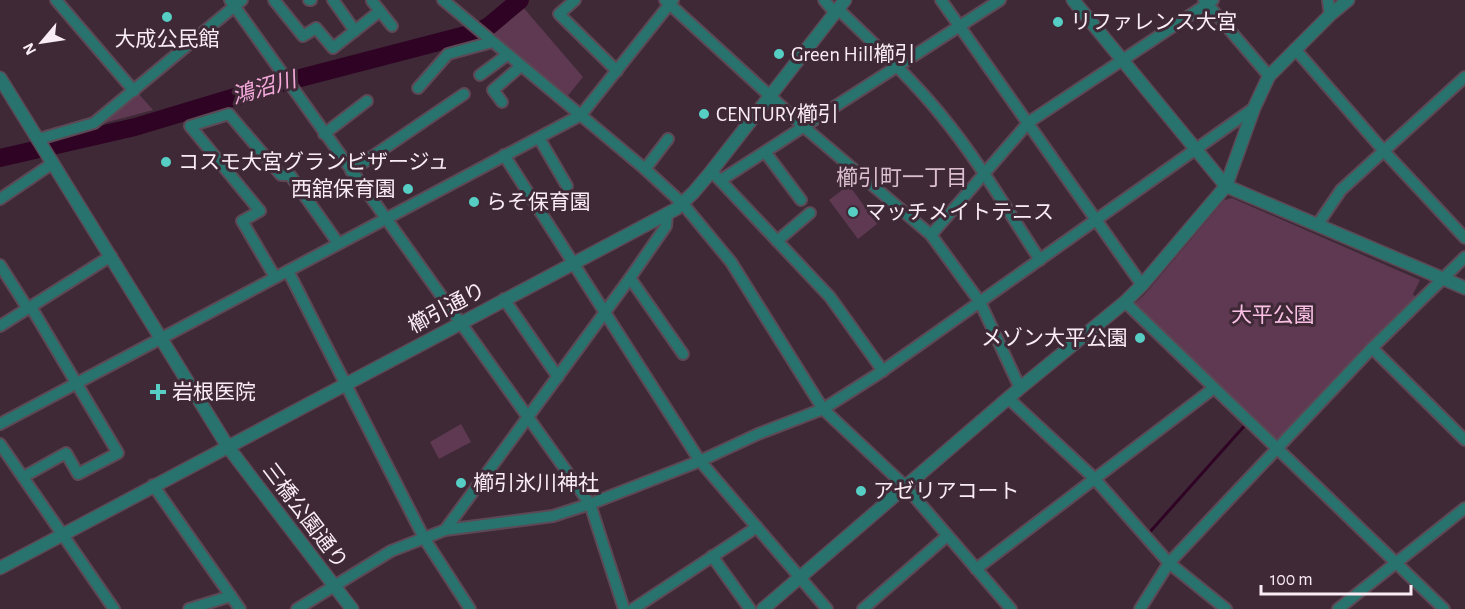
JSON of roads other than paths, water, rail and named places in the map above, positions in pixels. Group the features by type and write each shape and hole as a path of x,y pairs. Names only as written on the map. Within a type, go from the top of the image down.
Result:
{"street":[{"path":"56,0 134,92"},
{"path":"274,0 303,36 316,28 333,48 380,11"},
{"path":"333,0 355,31"},
{"path":"443,0 645,169 683,204 731,262 823,410 904,486 1011,609"},
{"path":"575,0 559,14 617,71"},
{"path":"824,0 839,7 942,115 983,172 1040,260"},
{"path":"941,0 1142,285"},
{"path":"883,371 830,297 716,176 765,152 1000,0"},
{"path":"1073,0 1226,186 1465,288"},
{"path":"1328,0 1330,15"},
{"path":"763,609 904,486 1125,302 1142,285 1226,186 1254,108 1269,76 1348,0"},
{"path":"372,1 392,26"},
{"path":"0,424 581,115 669,1 804,127 931,235 980,302 1020,388"},
{"path":"931,235 983,172 1029,122 1124,60 1208,1 1269,76"},
{"path":"40,142 94,123 134,92 236,2 324,134 529,416 590,504 624,609"},
{"name":"櫛引通り","path":"0,568 683,204 716,176 770,95 839,7"},
{"path":"418,88 448,54 488,39"},
{"path":"1295,50 1465,238"},
{"path":"480,75 507,55"},
{"path":"502,102 493,90 521,66"},
{"path":"1317,224 1341,190 1465,77"},
{"name":"三橋公園通り","path":"0,78 228,447 352,609"},
{"path":"351,171 464,94"},
{"path":"324,134 367,101"},
{"path":"297,609 391,551 445,530 553,516 700,461 758,434 823,410 883,371 1254,108"},
{"path":"275,277 242,221 260,211 190,126 229,114 281,175 290,175 338,243"},
{"path":"539,138 567,186"},
{"path":"645,169 668,139"},
{"path":"765,152 801,200"},
{"path":"504,155 700,461 827,609"},
{"path":"0,199 51,159"},
{"path":"777,241 810,213"},
{"path":"445,530 630,278 666,226 668,214"},
{"path":"0,326 111,256"},
{"path":"1140,609 1169,563 1372,348 1465,257"},
{"path":"0,265 78,383 118,453 78,474 66,453 23,477"},
{"path":"288,271 424,538 470,609"},
{"path":"630,278 683,354"},
{"path":"504,299 558,377"},
{"path":"1125,302 1444,609"},
{"path":"1372,348 1465,440"},
{"path":"976,569 1214,388"},
{"path":"1008,398 1094,478 1169,563 1226,609"},
{"path":"0,444 114,609"},
{"path":"153,485 240,609"},
{"path":"1338,609 1465,508"},
{"path":"633,609 757,527"},
{"path":"863,609 947,536"},
{"path":"712,556 750,609"},
{"path":"189,609 231,597"}],"waterway":[{"name":"鴻沼川","path":"0,158 135,127 281,83 477,32 489,26 520,0"},
{"path":"1149,533 1246,424"}],"place":[{"name":"大成公民館","path":"167,17"},
{"name":"リファレンス大宮","path":"1058,22"},
{"name":"Green Hill櫛引","path":"779,54"},
{"name":"CENTURY櫛引","path":"704,114"},
{"name":"コスモ大宮グランビザージュ","path":"166,162"},
{"name":"西舘保育園","path":"408,189"},
{"name":"らそ保育園","path":"474,202"},
{"name":"マッチメイトテニス","path":"853,212"},
{"name":"メゾン大平公園","path":"1140,338"},
{"name":"岩根医院","path":"158,392"},
{"name":"櫛引氷川神社","path":"461,483"},
{"name":"アゼリアコート","path":"861,491"}],"district":[{"name":"櫛引町一丁目","path":"902,178"}],"park label":[{"name":"大平公園","path":"1273,315"}]}
